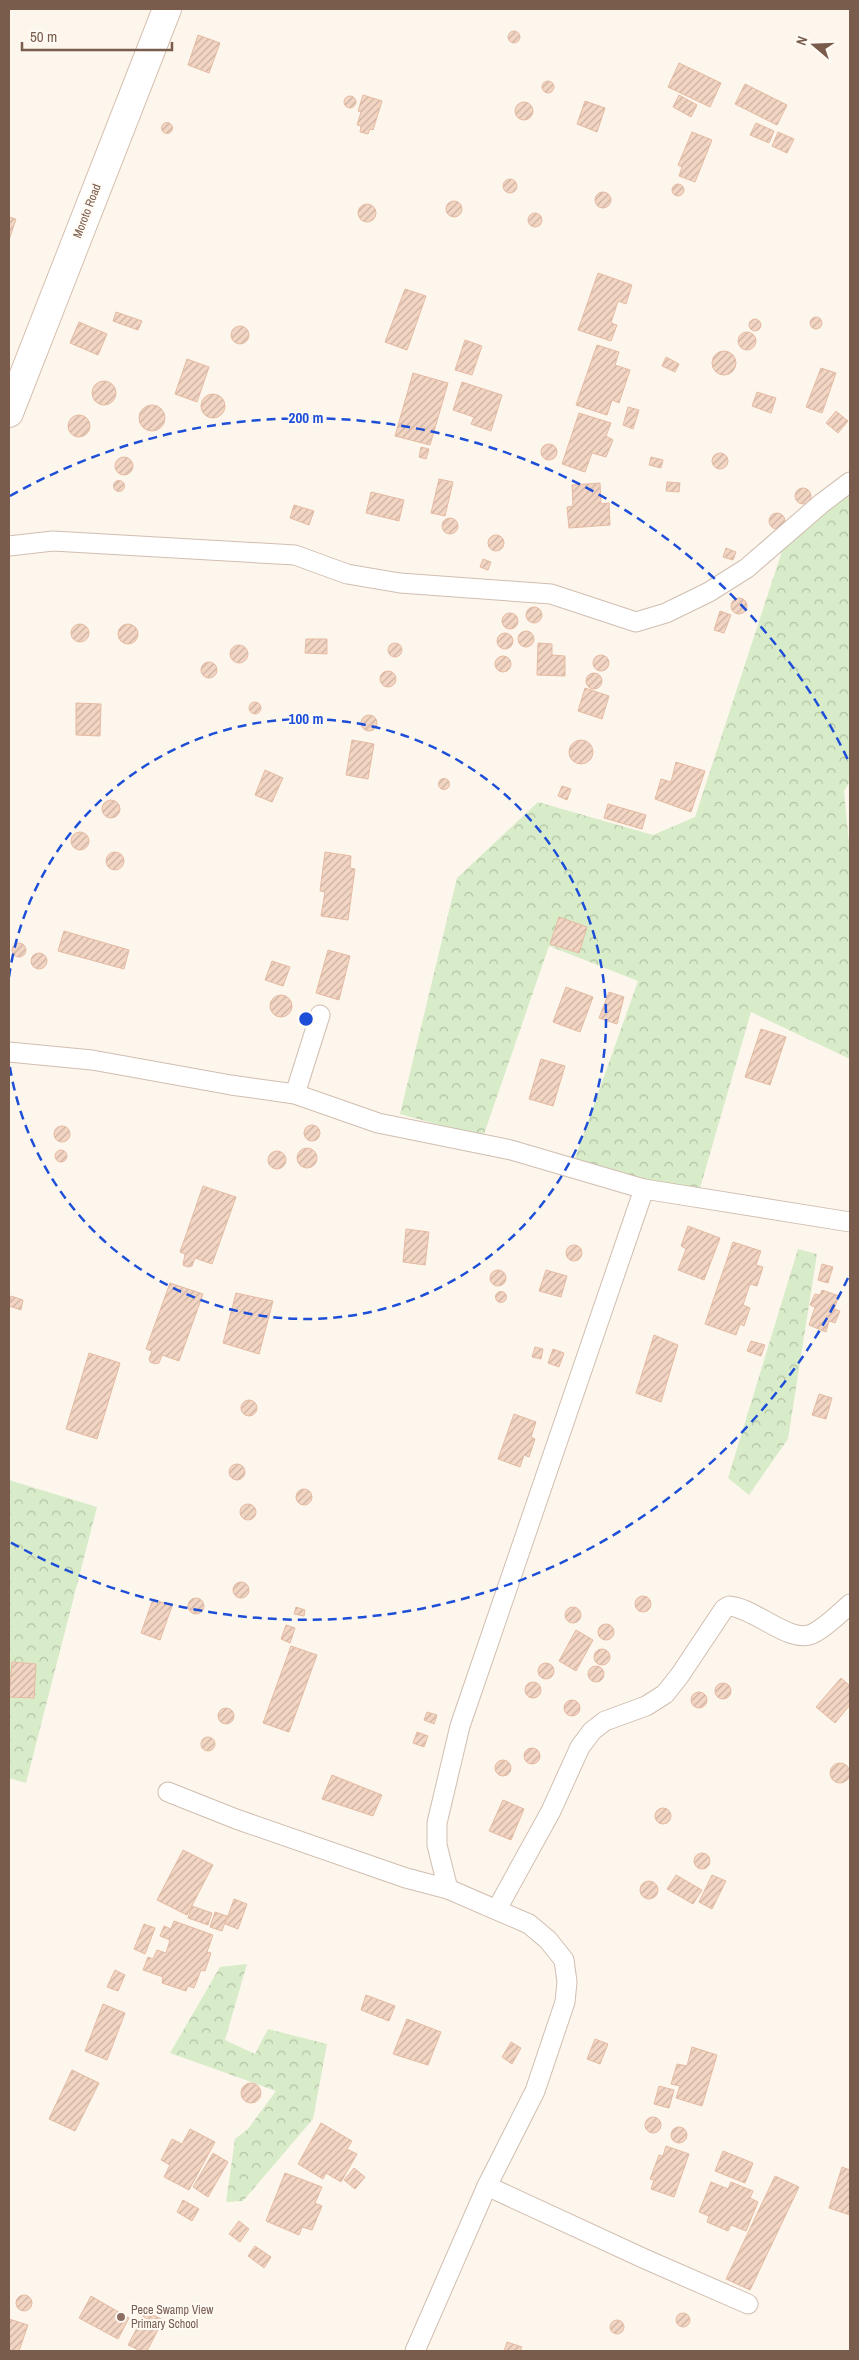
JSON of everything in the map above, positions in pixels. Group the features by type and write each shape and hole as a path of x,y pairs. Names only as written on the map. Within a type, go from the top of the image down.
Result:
{"main road":[{"name":"Moroto Road","path":"9,413 167,9"}],"street":[{"path":"9,546 53,541 295,556 347,574 391,581 451,588 551,594 636,622 666,613 709,592 747,568 822,503 850,482"},
{"path":"295,1094 320,1015"},
{"path":"9,1052 92,1060 231,1085 295,1094 378,1122 511,1150 644,1189 850,1222"},
{"path":"448,1889 437,1845 437,1823 460,1726 644,1189"},
{"path":"497,1909 551,1810 580,1747 592,1731 605,1721 646,1706 665,1694 724,1610 729,1606 741,1607 789,1633 801,1637 813,1634 850,1604"},
{"path":"168,1792 236,1819 406,1878 448,1889 497,1909 529,1924 548,1940 564,1960 567,1982 565,2002 536,2091 487,2186 415,2351"},
{"path":"487,2186 748,2304"}],"green space":[{"path":"850,486 850,781 844,791 850,854 850,1059 751,1012 698,1195 573,1164 638,981 549,946 483,1137 400,1114 457,878 538,802 653,835 695,817 785,542"},
{"path":"798,1249 817,1254 788,1439 749,1495 728,1478"},
{"path":"9,1480 97,1507 26,1783 9,1778"},
{"path":"247,1964 225,2040 255,2054 268,2029 327,2044 313,2119 243,2201 226,2202 235,2139 248,2129 276,2091 170,2053 220,1967"}],"building":[{"path":"512,31 516,31 520,37 516,43 512,43 508,39 508,35"},
{"path":"198,35 220,43 209,73 188,65"},
{"path":"679,63 721,83 710,107 668,87"},
{"path":"546,81 550,81 554,87 550,93 546,93 542,89 542,85"},
{"path":"745,84 787,105 777,125 735,104"},
{"path":"363,95 382,101 373,130 370,129 368,134 360,132 361,126 357,125 361,112 358,111"},
{"path":"679,95 697,105 691,117 673,107"},
{"path":"348,96 352,96 356,102 352,108 348,108 344,104 344,100"},
{"path":"585,101 605,108 597,132 577,124"},
{"path":"524,102 530,105 533,111 530,117 524,120 518,117 515,111 518,105"},
{"path":"165,123 169,123 172,128 171,132 165,133 162,130 162,126"},
{"path":"756,123 774,131 769,143 750,135"},
{"path":"692,132 712,140 695,182 679,176 682,167 678,165"},
{"path":"778,132 794,139 787,153 772,146"},
{"path":"510,179 515,181 517,186 515,191 510,193 505,191 503,186 505,181"},
{"path":"676,184 680,184 684,190 680,196 676,196 672,192 672,188"},
{"path":"600,192 606,192 611,197 609,206 600,208 595,203 595,197"},
{"path":"451,201 457,201 462,206 460,215 451,217 446,212 446,206"},
{"path":"367,204 373,207 376,213 373,219 367,222 361,219 358,213 361,207"},
{"path":"532,213 538,213 542,220 538,227 532,227 528,223 528,217"},
{"path":"9,217 16,219 9,240"},
{"path":"598,273 632,285 626,304 618,301 611,323 617,325 611,341 578,330"},
{"path":"405,289 426,296 407,350 385,342"},
{"path":"116,312 142,321 138,330 113,321"},
{"path":"814,317 818,317 822,323 818,329 814,329 810,325 810,321"},
{"path":"753,319 757,319 761,325 757,331 753,331 749,327 749,323"},
{"path":"79,322 107,334 98,355 70,343"},
{"path":"240,326 246,329 249,335 246,341 240,344 234,341 231,335 234,329"},
{"path":"747,332 753,335 756,341 753,347 747,350 741,347 738,341 741,335"},
{"path":"465,340 482,346 472,375 455,370"},
{"path":"597,345 619,352 615,365 630,370 619,403 612,400 607,415 576,405"},
{"path":"724,351 733,354 736,363 733,372 724,375 715,372 712,363 715,354"},
{"path":"666,357 679,364 675,372 662,366"},
{"path":"187,359 209,367 197,402 175,394"},
{"path":"821,368 836,373 822,413 806,407"},
{"path":"413,373 448,383 430,445 395,436"},
{"path":"104,381 113,384 116,393 113,402 104,405 95,402 92,393 95,384"},
{"path":"462,382 502,395 491,431 471,424 474,417 453,410"},
{"path":"757,392 776,398 771,413 752,406"},
{"path":"213,394 222,397 225,406 222,415 213,418 204,415 201,406 204,397"},
{"path":"152,405 161,409 165,418 161,427 152,431 143,427 139,418 143,409"},
{"path":"628,407 639,410 633,429 623,425"},
{"path":"836,411 848,421 838,433 826,423"},
{"path":"579,413 611,423 606,436 613,440 606,457 592,453 585,472 562,464"},
{"path":"79,415 87,418 90,426 87,434 79,437 71,434 68,426 71,418"},
{"path":"549,444 557,452 549,460 541,452"},
{"path":"421,447 429,449 426,459 419,457"},
{"path":"720,453 728,461 720,469 712,461"},
{"path":"124,457 130,460 133,466 130,472 124,475 118,472 115,466 118,460"},
{"path":"651,457 663,460 661,468 649,465"},
{"path":"439,479 453,482 445,516 431,513"},
{"path":"119,480 125,486 119,492 113,486"},
{"path":"667,482 680,483 679,492 666,491"},
{"path":"600,483 601,504 609,503 610,525 569,528 567,507 573,506 572,485"},
{"path":"803,488 811,496 803,504 795,496"},
{"path":"371,492 404,500 399,521 366,513"},
{"path":"294,505 314,511 309,525 290,518"},
{"path":"777,513 785,521 777,529 769,521"},
{"path":"450,518 458,526 450,534 442,526"},
{"path":"496,535 504,543 496,551 488,543"},
{"path":"726,548 736,552 733,560 723,557"},
{"path":"483,559 491,562 488,570 480,567"},
{"path":"739,598 747,606 739,614 731,606"},
{"path":"534,607 542,615 534,623 526,615"},
{"path":"720,611 731,615 724,633 714,630"},
{"path":"510,613 518,621 510,629 502,621"},
{"path":"80,624 86,627 89,633 86,639 80,642 74,639 71,633 74,627"},
{"path":"124,624 132,624 138,630 138,638 132,644 124,644 118,638 118,630"},
{"path":"526,631 534,639 526,647 518,639"},
{"path":"505,633 513,641 505,649 497,641"},
{"path":"306,639 327,639 327,654 305,653"},
{"path":"395,643 400,645 402,650 400,655 395,657 390,655 388,650 390,645"},
{"path":"538,643 552,644 552,655 565,656 565,676 537,675"},
{"path":"239,645 245,648 248,654 245,660 239,663 233,660 230,654 233,648"},
{"path":"601,655 609,663 601,671 593,663"},
{"path":"503,656 511,664 503,672 495,664"},
{"path":"209,662 217,670 209,678 201,670"},
{"path":"388,671 394,673 396,679 394,685 388,687 382,685 380,679 382,673"},
{"path":"591,673 597,673 602,678 600,687 591,689 586,684 586,678"},
{"path":"585,688 609,696 602,719 578,711"},
{"path":"253,702 257,702 261,708 257,714 253,714 249,710 249,706"},
{"path":"76,703 101,704 100,736 76,735"},
{"path":"369,715 375,717 377,723 375,729 369,731 363,729 361,723 363,717"},
{"path":"352,740 374,744 368,779 346,775"},
{"path":"581,740 590,743 593,752 590,761 581,764 572,761 569,752 572,743"},
{"path":"676,762 705,771 691,812 655,799 661,779 671,782"},
{"path":"265,770 283,778 272,802 255,795"},
{"path":"442,779 446,779 449,784 448,788 442,789 439,786 439,782"},
{"path":"562,786 571,789 567,800 558,796"},
{"path":"111,800 117,803 120,809 117,815 111,818 105,815 102,809 105,803"},
{"path":"608,804 646,815 642,829 604,818"},
{"path":"80,832 86,835 89,841 86,847 80,850 74,847 71,841 74,835"},
{"path":"115,852 121,855 124,861 121,867 115,870 109,867 106,861 109,855"},
{"path":"325,852 351,856 350,868 355,869 348,920 321,916 325,892 320,891"},
{"path":"559,917 587,927 579,953 550,944"},
{"path":"64,931 129,950 124,969 58,951"},
{"path":"19,943 24,945 26,950 24,955 19,957 14,955 12,950 14,945"},
{"path":"328,950 350,956 339,1000 316,993"},
{"path":"39,953 47,961 39,969 31,961"},
{"path":"272,961 290,967 283,986 265,980"},
{"path":"566,987 593,997 580,1032 553,1022"},
{"path":"609,992 624,997 617,1024 599,1018"},
{"path":"281,995 289,998 292,1006 289,1014 281,1017 273,1014 270,1006 273,998"},
{"path":"761,1029 786,1037 770,1085 745,1077"},
{"path":"541,1059 565,1066 553,1106 529,1099"},
{"path":"312,1125 320,1133 312,1141 304,1133"},
{"path":"59,1126 65,1126 70,1131 68,1140 59,1142 54,1137 54,1131"},
{"path":"307,1148 314,1151 317,1158 314,1165 307,1168 300,1165 297,1158 300,1151"},
{"path":"59,1150 63,1150 67,1156 63,1162 59,1162 55,1158 55,1154"},
{"path":"273,1151 281,1151 286,1156 284,1167 273,1169 268,1164 268,1156"},
{"path":"203,1186 236,1197 212,1264 195,1258 192,1266 188,1267 183,1265 185,1254 180,1252"},
{"path":"688,1226 720,1238 704,1280 678,1270 686,1249 681,1246"},
{"path":"406,1229 429,1232 425,1265 403,1262"},
{"path":"733,1242 761,1251 756,1265 763,1267 757,1286 750,1284 743,1305 750,1308 744,1326 740,1324 736,1335 705,1324"},
{"path":"574,1245 582,1253 574,1261 566,1253"},
{"path":"822,1264 833,1267 828,1283 818,1280"},
{"path":"498,1270 506,1278 498,1286 490,1278"},
{"path":"546,1270 567,1276 561,1297 539,1291"},
{"path":"170,1283 203,1294 179,1361 162,1355 159,1363 155,1364 150,1362 149,1359 152,1351 146,1349"},
{"path":"822,1290 839,1296 834,1309 840,1311 835,1323 829,1321 826,1332 809,1325 815,1307 810,1305 815,1294 820,1295"},
{"path":"501,1291 507,1297 501,1303 495,1297"},
{"path":"236,1293 273,1301 259,1354 223,1343"},
{"path":"11,1296 23,1300 21,1310 9,1306"},
{"path":"654,1335 678,1345 661,1402 636,1393"},
{"path":"751,1341 765,1345 761,1356 747,1351"},
{"path":"535,1347 543,1349 541,1359 532,1357"},
{"path":"553,1349 564,1353 559,1367 548,1363"},
{"path":"89,1353 120,1363 97,1439 66,1429"},
{"path":"819,1394 832,1398 826,1419 812,1415"},
{"path":"249,1400 257,1408 249,1416 241,1408"},
{"path":"514,1414 536,1422 531,1437 535,1439 529,1457 524,1455 520,1467 498,1459"},
{"path":"237,1464 245,1472 237,1480 229,1472"},
{"path":"304,1489 312,1497 304,1505 296,1497"},
{"path":"248,1504 256,1512 248,1520 240,1512"},
{"path":"241,1582 249,1590 241,1598 233,1590"},
{"path":"643,1596 651,1604 643,1612 635,1604"},
{"path":"196,1598 204,1606 196,1614 188,1606"},
{"path":"153,1599 172,1606 160,1640 141,1633"},
{"path":"296,1607 305,1610 304,1616 294,1614"},
{"path":"573,1607 581,1615 573,1623 565,1615"},
{"path":"606,1624 614,1632 606,1640 598,1632"},
{"path":"286,1625 295,1628 290,1643 281,1639"},
{"path":"576,1630 593,1640 576,1671 559,1661"},
{"path":"291,1646 317,1655 289,1732 263,1723"},
{"path":"602,1649 610,1657 602,1665 594,1657"},
{"path":"12,1662 36,1664 34,1698 9,1697"},
{"path":"546,1663 554,1671 546,1679 538,1671"},
{"path":"596,1666 604,1674 596,1682 588,1674"},
{"path":"841,1678 850,1686 850,1705 835,1723 816,1707"},
{"path":"533,1682 541,1690 533,1698 525,1690"},
{"path":"723,1683 731,1691 723,1699 715,1691"},
{"path":"699,1692 707,1700 699,1708 691,1700"},
{"path":"572,1700 580,1708 572,1716 564,1708"},
{"path":"226,1708 232,1710 234,1716 232,1722 226,1724 220,1722 218,1716 220,1710"},
{"path":"427,1712 437,1715 434,1724 424,1720"},
{"path":"417,1732 428,1736 424,1747 413,1743"},
{"path":"208,1737 213,1739 215,1744 213,1749 208,1751 203,1749 201,1744 203,1739"},
{"path":"532,1748 540,1756 532,1764 524,1756"},
{"path":"503,1760 511,1768 503,1776 495,1768"},
{"path":"840,1763 847,1766 850,1773 847,1780 840,1783 833,1780 830,1773 833,1766"},
{"path":"332,1775 382,1795 373,1816 322,1799"},
{"path":"503,1800 524,1809 511,1840 489,1831"},
{"path":"663,1808 671,1816 663,1824 655,1816"},
{"path":"183,1850 213,1865 187,1915 157,1900"},
{"path":"702,1853 710,1861 702,1869 694,1861"},
{"path":"676,1875 702,1890 693,1904 667,1889"},
{"path":"712,1875 726,1881 712,1909 699,1902"},
{"path":"645,1881 653,1881 658,1886 656,1897 645,1899 640,1894 640,1886"},
{"path":"234,1899 247,1904 238,1929 225,1924"},
{"path":"192,1906 212,1913 208,1925 188,1918"},
{"path":"215,1912 227,1916 222,1931 210,1927"},
{"path":"174,1921 213,1935 207,1952 211,1953 205,1971 201,1970 194,1988 188,1986 186,1991 162,1983 163,1977 143,1970 148,1957 153,1959 157,1950 166,1953 170,1940 160,1936 164,1926 171,1929"},
{"path":"144,1924 155,1928 145,1954 134,1949"},
{"path":"115,1970 125,1975 118,1991 107,1987"},
{"path":"366,1995 395,2006 389,2021 361,2010"},
{"path":"103,2004 125,2013 107,2060 85,2051"},
{"path":"407,2019 441,2032 428,2065 393,2054"},
{"path":"595,2039 608,2044 600,2064 587,2059"},
{"path":"511,2042 521,2048 512,2064 502,2057"},
{"path":"692,2047 717,2055 702,2106 676,2098 680,2086 671,2084 677,2064 687,2066"},
{"path":"72,2070 99,2083 75,2131 49,2119"},
{"path":"251,2083 258,2086 261,2093 258,2100 251,2103 244,2100 241,2093 244,2086"},
{"path":"659,2086 674,2090 669,2108 654,2104"},
{"path":"650,2117 656,2117 661,2122 659,2131 650,2133 645,2128 645,2122"},
{"path":"321,2123 352,2141 347,2149 357,2154 341,2182 326,2173 323,2179 298,2164"},
{"path":"676,2127 682,2127 687,2132 685,2141 676,2143 671,2138 671,2132"},
{"path":"190,2129 215,2142 189,2190 164,2177 170,2165 161,2160 172,2139 182,2144"},
{"path":"666,2146 689,2154 674,2197 651,2189 654,2180 650,2179 659,2155 663,2156"},
{"path":"723,2151 753,2163 745,2183 715,2171"},
{"path":"213,2153 228,2162 208,2197 193,2187"},
{"path":"842,2167 850,2170 850,2215 829,2208"},
{"path":"354,2168 365,2177 355,2189 344,2180"},
{"path":"285,2173 322,2187 315,2203 322,2206 312,2230 302,2227 299,2235 266,2221"},
{"path":"775,2176 799,2187 750,2290 726,2279"},
{"path":"711,2182 728,2189 731,2182 753,2191 750,2198 758,2202 746,2231 731,2225 728,2231 707,2222 709,2216 699,2212"},
{"path":"183,2200 199,2209 192,2221 177,2212"},
{"path":"239,2221 249,2229 240,2242 229,2234"},
{"path":"255,2246 271,2257 264,2268 248,2256"},
{"path":"24,2295 30,2297 32,2303 30,2309 24,2311 18,2309 16,2303 18,2297"},
{"path":"91,2296 129,2318 118,2339 79,2318"},
{"path":"146,2311 163,2320 147,2351 141,2351 128,2345"},
{"path":"683,2313 688,2315 690,2320 688,2325 683,2327 678,2325 676,2320 678,2315"},
{"path":"9,2319 28,2325 19,2351 9,2350"},
{"path":"617,2320 622,2322 624,2327 622,2332 617,2334 612,2332 610,2327 612,2322"},
{"path":"507,2342 522,2347 520,2351 504,2351"}],"place":[{"name":"Pece Swamp View Primary School","path":"121,2317"}]}
